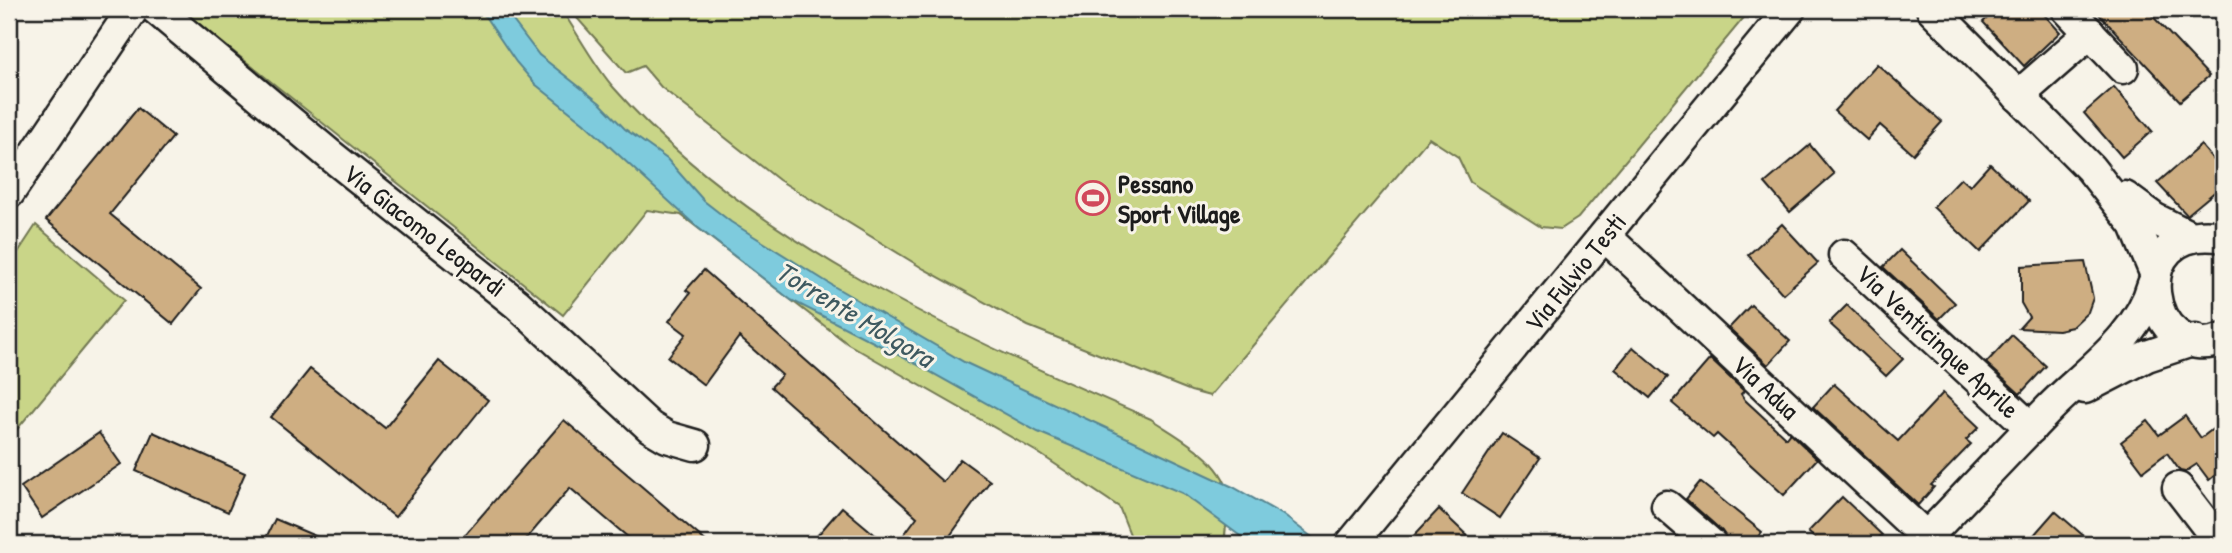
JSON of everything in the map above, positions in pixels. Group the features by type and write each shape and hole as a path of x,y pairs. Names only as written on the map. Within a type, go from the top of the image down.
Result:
{"street":[{"path":"9,193 133,9"},
{"name":"Via Giacomo Leopardi","path":"156,9 330,155 517,304 650,427 667,437 695,445"},
{"name":"Via Fulvio Testi","path":"1360,541 1790,9"},
{"path":"1932,9 2090,168 2147,214 2211,233"},
{"path":"2067,9 2123,68"},
{"path":"2018,96 2090,33"},
{"path":"2090,168 2135,225 2154,279 2160,316 2171,329 2212,345"},
{"path":"1923,541 2133,327 2146,307 2165,255 2211,233"},
{"name":"Via Adua","path":"1605,236 1923,541"},
{"name":"Via Venticinque Aprile","path":"1844,255 2041,418"},
{"path":"2041,418 2147,356 2212,345"},
{"path":"2178,488 2221,544"},
{"path":"1667,506 1711,544"}],"green space":[{"path":"180,9 561,9 614,88 668,143 729,193 795,239 936,320 1151,419 1200,452 1227,486 1230,506 1225,533 1226,544 1133,542 1119,507 1037,452 848,344 681,215 647,210 563,315"},
{"name":"Pessano Sport Village","path":"569,9 1751,9 1578,218 1561,229 1541,227 1470,182 1458,157 1429,138 1210,396 1191,391 1028,326 924,269 779,180 661,87 643,66 626,73"},
{"path":"36,225 124,300 9,439 9,266"}],"water":[{"name":"Torrente Molgora","path":"480,9 504,9 539,55 600,103 625,129 667,159 704,201 731,222 835,287 964,362 1233,487 1283,515 1321,544 1251,544 1182,493 1038,432 916,364 791,300 697,227 584,123 535,84 516,62"}],"building":[{"path":"1997,9 2039,9 2060,32 2024,66 1983,22"},
{"path":"2094,9 2146,9 2209,76 2180,101"},
{"path":"1877,64 1942,122 1913,154 1880,125 1867,140 1834,111"},
{"path":"2114,87 2152,131 2122,157 2084,113"},
{"path":"138,108 173,137 110,214 201,289 173,324 46,220"},
{"path":"1810,145 1834,174 1790,212 1765,183"},
{"path":"2201,145 2223,171 2223,179 2215,187 2217,190 2187,215 2157,183"},
{"path":"1990,164 2029,201 1980,252 1933,207 1961,178 1970,186"},
{"path":"1782,224 1818,263 1783,294 1748,255"},
{"path":"1900,250 1955,303 1939,319 1883,267"},
{"path":"2085,262 2093,298 2088,312 2072,327 2058,330 2019,328 2029,317 2021,303 2021,266"},
{"path":"704,270 943,482 960,459 990,481 944,544 897,544 917,517 771,387 782,375 739,337 704,385 668,357 686,334 669,321 690,293 686,290"},
{"path":"1751,305 1790,341 1768,365 1729,328"},
{"path":"1847,305 1903,359 1886,376 1829,323"},
{"path":"2012,335 2046,366 2020,394 1986,363"},
{"path":"1633,347 1668,377 1650,398 1615,369"},
{"path":"1710,359 1744,391 1741,394 1745,400 1786,438 1790,433 1817,459 1784,495 1717,434 1713,438 1672,403"},
{"path":"439,361 488,400 395,517 271,417 310,369 385,428"},
{"path":"1834,384 1898,441 1943,393 1979,427 1966,440 1971,444 1931,485 1934,487 1918,505 1813,407"},
{"path":"2185,416 2201,438 2223,421 2223,469 2209,480 2197,464 2185,472 2180,471 2167,453 2143,471 2121,442 2148,421 2159,435"},
{"path":"564,420 709,544 636,544 570,488 522,544 457,544"},
{"path":"153,432 245,473 228,512 136,471"},
{"path":"99,433 121,464 42,518 21,487"},
{"path":"1502,433 1540,458 1500,518 1462,493"},
{"path":"1700,482 1762,532 1752,544 1728,544 1722,531 1686,499"},
{"path":"1842,497 1882,535 1872,544 1821,544 1808,532"},
{"path":"842,507 886,544 810,544"},
{"path":"1439,509 1455,524 1476,544 1406,544"},
{"path":"2055,511 2093,544 2026,544"},
{"path":"275,519 334,544 263,544"}],"place":[{"name":"Pessano Sport Village","path":"1093,198"}]}
